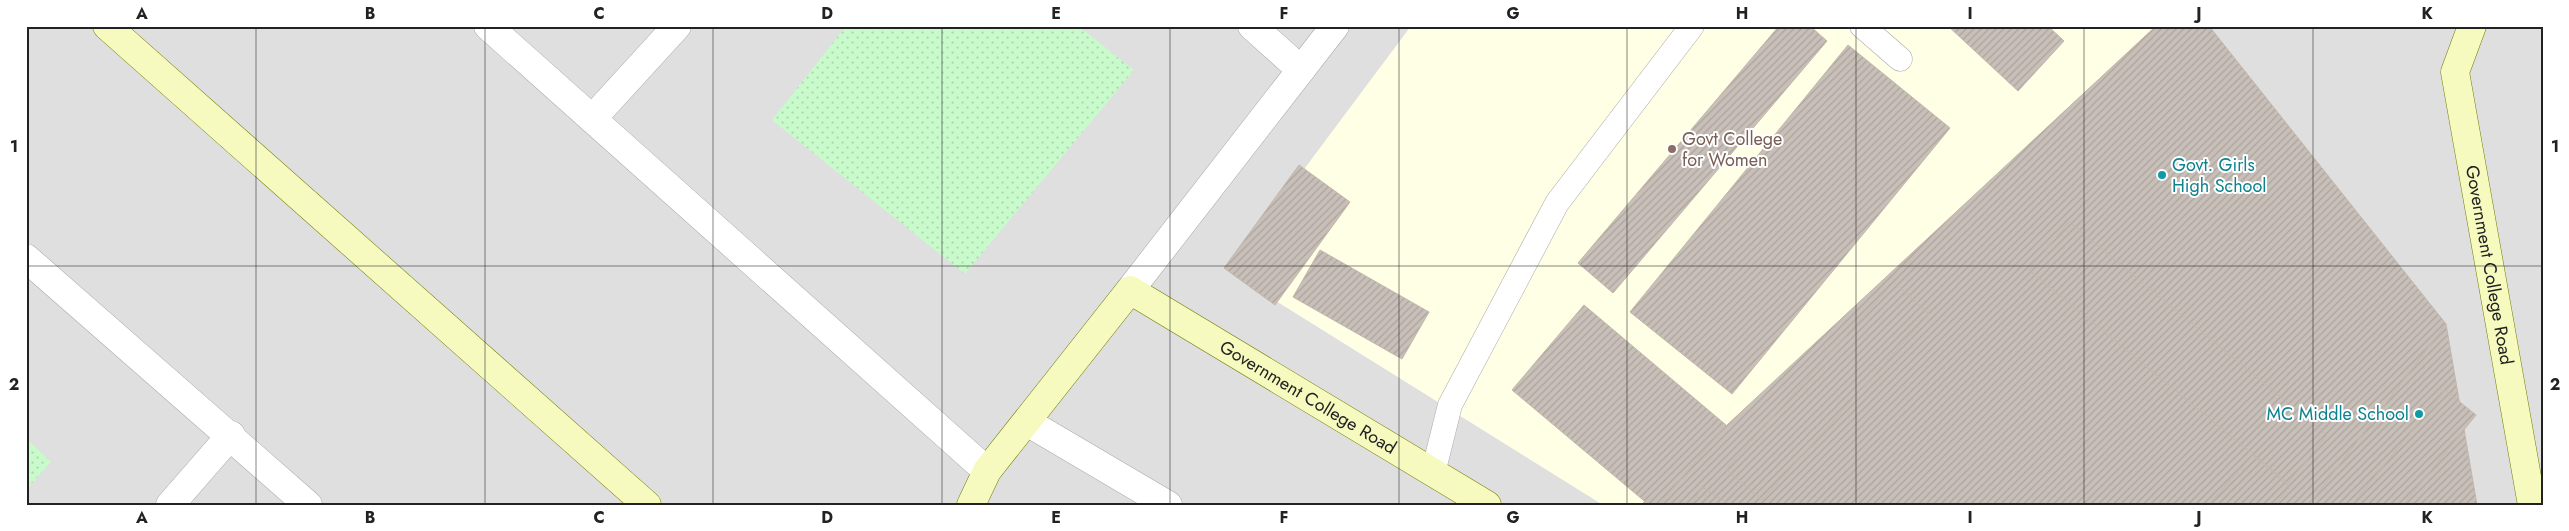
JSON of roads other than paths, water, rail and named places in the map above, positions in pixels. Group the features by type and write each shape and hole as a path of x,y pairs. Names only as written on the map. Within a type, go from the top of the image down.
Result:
{"street":[{"path":"107,26 647,505"},
{"path":"488,26 987,472"},
{"path":"592,119 677,26"},
{"path":"1252,26 1301,70"},
{"path":"971,505 987,472 1335,26"},
{"name":"Government College Road","path":"2472,26 2455,72 2532,505"},
{"path":"26,258 231,435 308,505"},
{"name":"Government College Road","path":"1130,290 1487,505"},
{"path":"1027,422 1168,505"},
{"path":"170,505 231,435"}],"lane":[{"path":"1433,473 1450,405 1557,203 1692,26"},
{"path":"1862,26 1900,59"}],"place":[{"name":"Govt College for Women","path":"1672,149"},
{"name":"Govt. Girls High School","path":"2162,175"},
{"name":"MC Middle School","path":"2419,414"}]}
